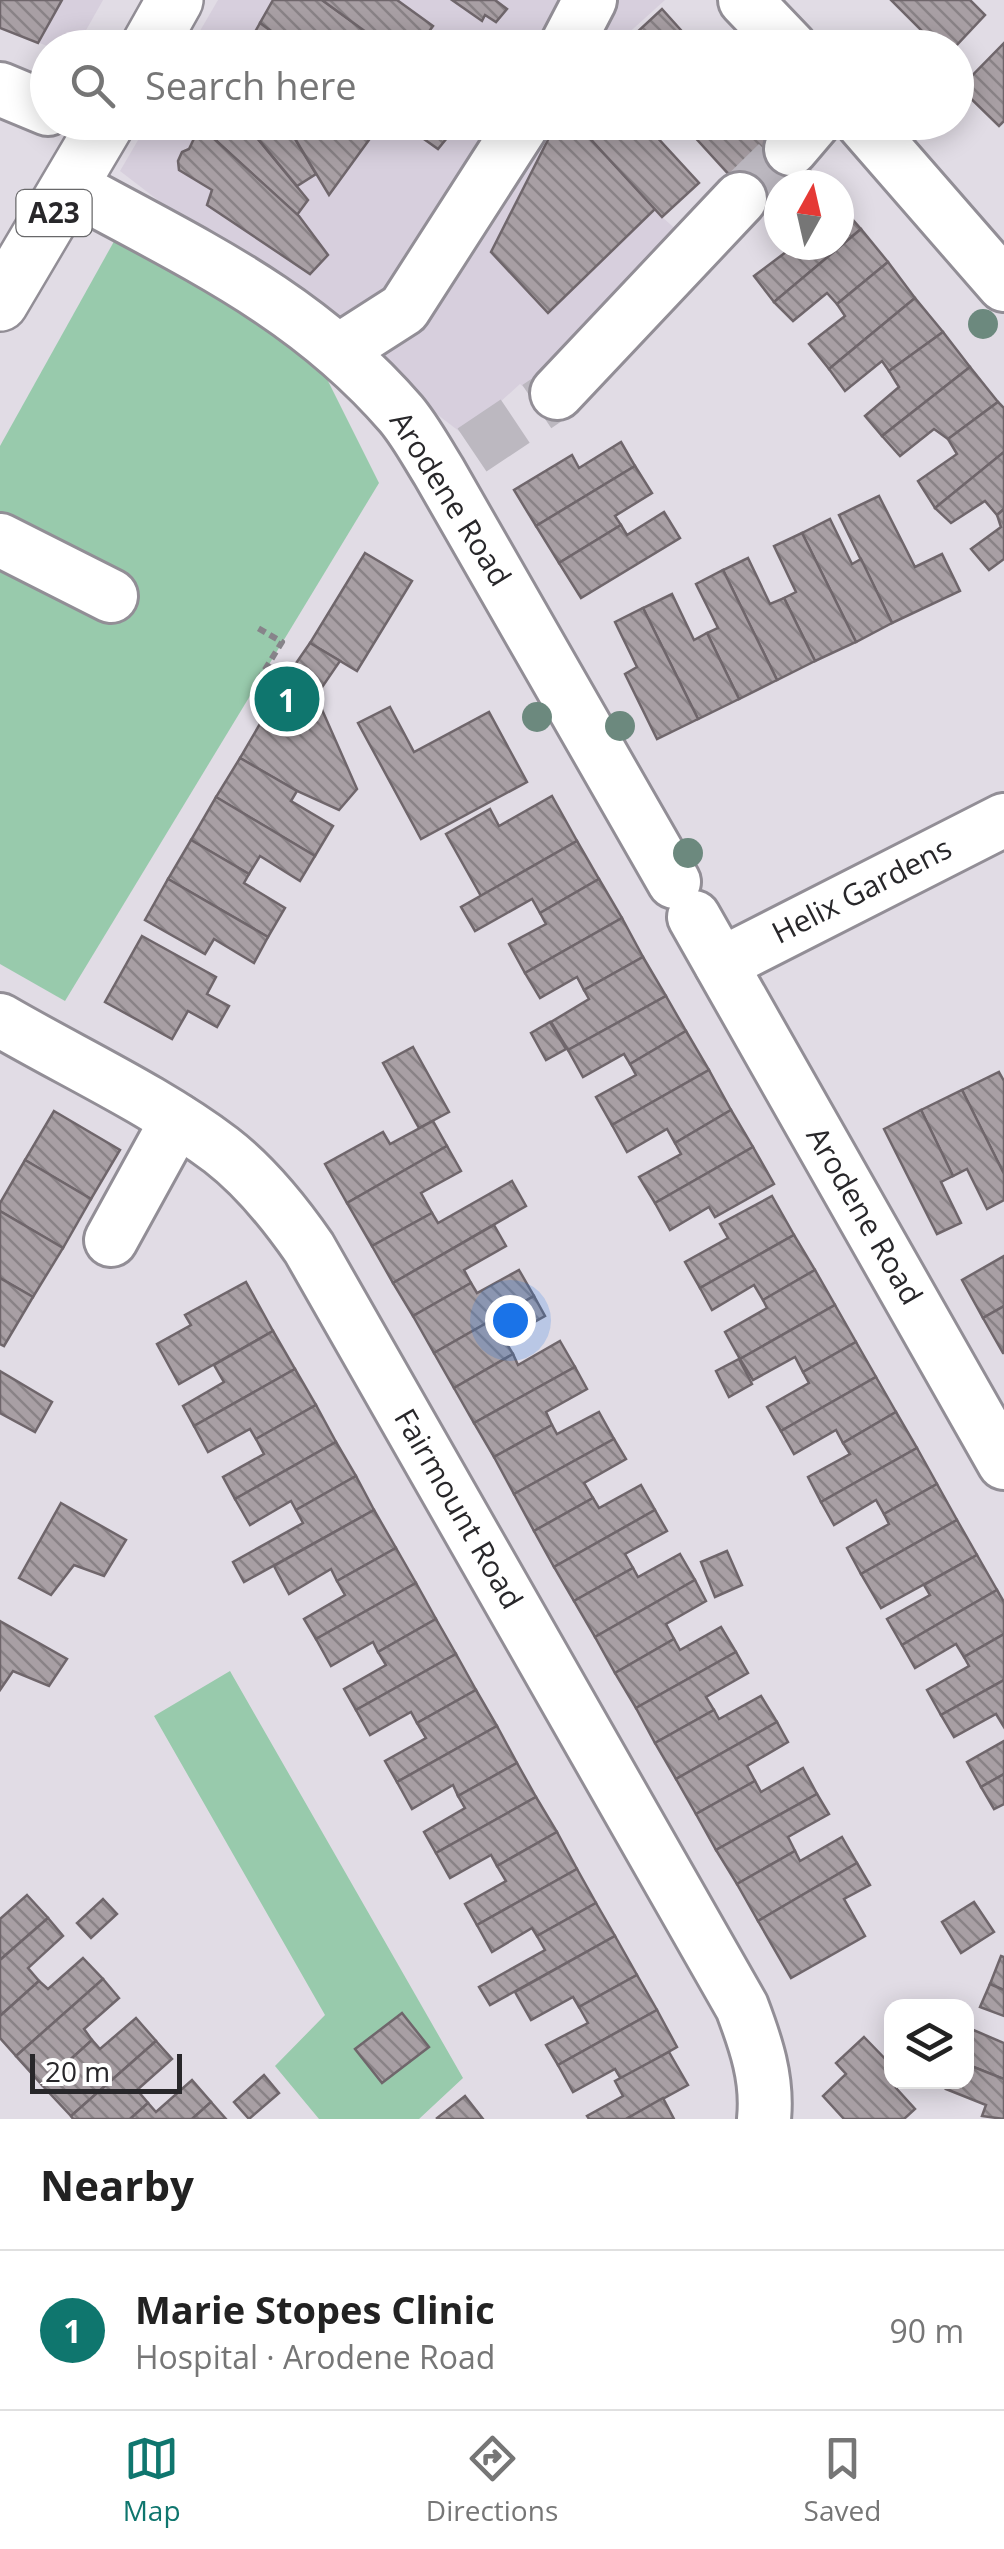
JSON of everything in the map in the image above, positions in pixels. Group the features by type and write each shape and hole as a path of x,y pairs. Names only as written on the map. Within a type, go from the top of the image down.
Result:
{"highway":[{"path":"158,30 175,0"},
{"name":"A23","path":"0,303 70,186 88,140"}],"street":[{"path":"574,30 590,0"},
{"path":"746,0 774,30"},
{"path":"0,89 30,102"},
{"path":"340,350 404,309 512,140"},
{"path":"878,140 1004,284"},
{"name":"Arodene Road","path":"70,186 201,255 308,324 340,350 404,418 455,461 684,900 1004,1463"},
{"path":"557,393 740,198"},
{"path":"0,540 112,596"},
{"name":"Helix Gardens","path":"722,964 1004,820"},
{"name":"Fairmount Road","path":"0,1020 177,1120 223,1151 284,1212 309,1248 742,2006 760,2056 766,2100 764,2119"},
{"path":"111,1240 177,1120"}],"path":[{"path":"258,628 282,642 258,682"}],"shaded area":[{"path":"0,0 103,0 86,30 30,30 30,39 0,28"},
{"path":"218,0 665,0 632,30 200,30"},
{"path":"138,140 591,140 687,239 527,390 520,384 464,435 120,171"}],"green space":[{"path":"122,227 323,371 379,483 65,1001 0,964 0,446"},
{"path":"230,1671 463,2078 419,2119 319,2119 275,2066 325,2015 154,1716"}],"building":[{"path":"0,0 62,0 45,30 30,30 30,40 0,28"},
{"path":"273,0 322,0 364,30 270,30 260,23"},
{"path":"322,0 397,0 433,26 430,30 363,30"},
{"path":"452,0 495,0 507,9 496,22 485,15 482,21"},
{"path":"891,0 970,0 985,15 971,30 921,30"},
{"path":"662,9 681,30 639,30"},
{"path":"1004,43 1004,121 999,126 974,102 974,74"},
{"path":"193,140 215,140 299,216 328,255 310,274 207,205 212,190 179,170 182,152 189,149"},
{"path":"215,140 259,140 308,200 297,215"},
{"path":"259,140 296,140 316,174 297,186"},
{"path":"296,140 369,140 329,195"},
{"path":"425,140 445,140 438,149"},
{"path":"548,140 592,140 655,209 548,313 491,252"},
{"path":"591,140 660,140 699,183 662,217"},
{"path":"697,140 782,140 810,170 764,170 764,213"},
{"path":"861,229 888,262 837,304 827,293 793,321 774,302 824,260 854,260 854,235"},
{"path":"775,260 824,260 774,302 754,276"},
{"path":"888,262 915,298 829,369 809,344 845,316 837,304"},
{"path":"915,298 943,332 889,371 882,361 845,391 829,369"},
{"path":"943,332 970,367 882,436 865,416 899,387 889,371"},
{"path":"970,367 998,402 948,439 934,429 900,456 882,436"},
{"path":"998,402 1004,408 1004,452 935,508 918,481 957,454 948,439"},
{"path":"621,442 635,466 536,526 514,490 572,455 579,468"},
{"path":"1004,452 1004,509 997,515 985,501 951,523 935,508"},
{"path":"635,466 652,493 615,516 621,525 559,563 536,526"},
{"path":"879,496 915,567 942,554 960,591 892,623 839,515"},
{"path":"1004,509 1004,559 989,570 971,549 1001,527 997,515"},
{"path":"664,512 680,538 581,598 559,563 621,525 627,535"},
{"path":"830,519 852,564 861,559 892,623 856,642 802,533"},
{"path":"802,533 856,642 815,661 784,598 796,592 774,546"},
{"path":"365,553 412,581 357,671 310,643"},
{"path":"748,558 770,604 784,598 815,661 777,680 723,570"},
{"path":"723,570 777,680 739,699 707,633 718,628 696,584"},
{"path":"672,594 694,640 707,633 739,699 698,719 643,608"},
{"path":"643,608 698,719 657,739 625,674 637,667 615,622"},
{"path":"310,643 340,661 316,696 301,672 292,669"},
{"path":"292,669 301,672 316,696 357,789 339,810 240,758"},
{"path":"390,707 414,752 489,712 527,782 421,839 358,723"},
{"path":"240,758 297,791 291,801 333,826 315,856 216,797"},
{"path":"552,796 577,841 481,896 446,834 490,809 499,826"},
{"path":"216,797 315,856 300,881 260,856 249,874 191,840"},
{"path":"191,840 249,874 244,883 285,908 268,937 168,879"},
{"path":"577,841 599,879 540,913 532,899 475,931 461,907"},
{"path":"168,879 268,937 254,963 214,939 205,954 145,920"},
{"path":"599,879 622,918 525,973 509,944 546,924 540,913"},
{"path":"622,918 643,957 584,990 577,977 540,998 525,973"},
{"path":"142,936 216,977 207,994 229,1006 217,1027 188,1011 172,1039 105,1002"},
{"path":"643,957 666,996 568,1050 551,1022 589,999 584,990"},
{"path":"666,996 686,1031 630,1064 624,1054 583,1077 568,1050"},
{"path":"550,1022 566,1049 546,1060 531,1033"},
{"path":"686,1031 709,1070 612,1125 596,1097 636,1075 630,1064"},
{"path":"413,1047 449,1112 419,1128 383,1063"},
{"path":"709,1070 731,1110 675,1143 667,1129 627,1152 612,1125"},
{"path":"999,1072 1004,1081 1004,1174 962,1090"},
{"path":"962,1090 1004,1174 1004,1200 987,1209 967,1169 953,1176 921,1110"},
{"path":"731,1110 753,1147 655,1203 639,1177 681,1154 675,1143"},
{"path":"921,1110 953,1176 941,1182 961,1223 937,1234 884,1129"},
{"path":"54,1111 120,1150 91,1199 25,1160"},
{"path":"433,1121 447,1146 347,1203 325,1164 383,1132 390,1144"},
{"path":"447,1146 461,1171 421,1193 432,1213 372,1246 347,1203"},
{"path":"753,1147 774,1184 715,1217 709,1207 670,1230 655,1203"},
{"path":"25,1160 91,1199 63,1248 0,1211 0,1203"},
{"path":"512,1181 526,1206 393,1283 372,1246 432,1213 438,1223"},
{"path":"772,1196 794,1235 700,1288 685,1262 728,1238 720,1224"},
{"path":"0,1211 63,1248 33,1297 0,1278"},
{"path":"494,1225 506,1246 464,1270 471,1283 413,1316 393,1283"},
{"path":"794,1235 815,1270 763,1300 754,1285 712,1310 700,1288"},
{"path":"1004,1256 1004,1306 983,1318 962,1280"},
{"path":"519,1270 534,1296 434,1353 413,1316 471,1283 477,1293"},
{"path":"815,1270 835,1305 740,1359 725,1332 767,1308 763,1300"},
{"path":"0,1278 33,1297 4,1346 0,1344"},
{"path":"246,1282 273,1331 179,1384 157,1344 191,1325 185,1315"},
{"path":"534,1296 545,1316 504,1339 513,1354 454,1388 434,1353"},
{"path":"835,1305 856,1342 803,1372 795,1357 753,1380 740,1359"},
{"path":"1004,1306 1004,1353 1003,1353 983,1318"},
{"path":"273,1331 295,1369 194,1426 183,1406 224,1382 214,1365"},
{"path":"560,1341 575,1367 474,1423 454,1388 513,1354 518,1365"},
{"path":"856,1342 876,1377 781,1431 767,1407 809,1383 803,1372"},
{"path":"739,1359 752,1384 729,1397 716,1371"},
{"path":"575,1367 587,1389 546,1412 552,1425 494,1457 474,1423"},
{"path":"295,1369 316,1405 256,1439 250,1429 208,1452 194,1426"},
{"path":"0,1371 52,1402 35,1432 0,1413"},
{"path":"876,1377 896,1412 843,1443 836,1430 794,1454 781,1431"},
{"path":"316,1405 336,1442 235,1499 223,1477 264,1454 256,1439"},
{"path":"599,1412 614,1439 514,1494 494,1457 552,1425 557,1434"},
{"path":"896,1412 917,1448 821,1502 808,1477 850,1454 843,1443"},
{"path":"614,1439 626,1459 584,1483 593,1498 534,1531 514,1494"},
{"path":"336,1442 356,1476 296,1510 291,1501 250,1525 235,1499"},
{"path":"917,1448 937,1484 884,1514 876,1500 834,1525 821,1502"},
{"path":"356,1476 374,1510 244,1582 233,1562 303,1523 296,1510"},
{"path":"937,1484 957,1520 861,1574 847,1548 889,1524 884,1514"},
{"path":"641,1485 655,1510 554,1567 534,1531 593,1498 599,1508"},
{"path":"61,1503 126,1540 104,1576 74,1565 51,1595 19,1578"},
{"path":"374,1510 396,1548 337,1581 331,1569 289,1594 274,1566"},
{"path":"655,1510 667,1531 625,1554 633,1568 574,1601 554,1567"},
{"path":"957,1520 977,1555 881,1608 861,1574"},
{"path":"396,1548 416,1583 316,1639 304,1619 345,1595 337,1581"},
{"path":"727,1551 742,1585 715,1597 701,1562"},
{"path":"680,1554 695,1580 595,1637 574,1601 633,1568 638,1577"},
{"path":"977,1555 997,1590 902,1645 887,1619 930,1595 924,1585"},
{"path":"695,1580 706,1601 666,1624 674,1639 615,1673 595,1637"},
{"path":"416,1583 436,1619 378,1652 373,1642 331,1666 316,1639"},
{"path":"997,1590 1004,1602 1004,1634 964,1657 956,1644 915,1668 902,1645"},
{"path":"436,1619 456,1654 356,1710 344,1689 386,1665 378,1652"},
{"path":"0,1621 67,1659 49,1686 13,1671 0,1690"},
{"path":"721,1627 736,1652 636,1708 615,1673 674,1639 680,1650"},
{"path":"1004,1634 1004,1680 941,1715 927,1690 969,1666 964,1657"},
{"path":"736,1652 748,1673 706,1697 714,1710 655,1743 636,1708"},
{"path":"456,1654 476,1690 417,1723 411,1712 370,1735 356,1710"},
{"path":"1004,1680 1004,1727 996,1714 954,1737 941,1715"},
{"path":"476,1690 497,1726 397,1782 385,1761 426,1738 417,1723"},
{"path":"761,1696 777,1722 676,1779 655,1743 714,1710 719,1719"},
{"path":"777,1722 788,1742 747,1766 755,1781 696,1814 676,1779"},
{"path":"497,1726 517,1763 458,1796 453,1785 412,1809 397,1782"},
{"path":"1004,1741 1004,1774 981,1787 967,1762"},
{"path":"517,1763 536,1797 436,1853 424,1832 465,1808 458,1796"},
{"path":"803,1768 817,1794 716,1850 696,1814 755,1781 761,1792"},
{"path":"1004,1774 1004,1804 994,1809 981,1787"},
{"path":"817,1794 829,1814 788,1837 795,1851 737,1884 716,1850"},
{"path":"536,1797 557,1832 497,1866 491,1855 450,1878 436,1853"},
{"path":"557,1832 577,1869 477,1925 465,1904 506,1881 497,1866"},
{"path":"842,1837 857,1863 758,1921 737,1884 795,1851 800,1861"},
{"path":"857,1863 870,1885 844,1899 865,1936 791,1978 758,1921"},
{"path":"577,1869 596,1903 537,1936 532,1928 492,1952 477,1925"},
{"path":"27,1895 48,1918 0,1960 0,1919"},
{"path":"103,1899 117,1914 91,1938 77,1923"},
{"path":"974,1902 994,1932 961,1953 942,1922"},
{"path":"596,1903 615,1936 490,2005 479,1987 545,1950 537,1936"},
{"path":"48,1918 63,1936 28,1968 39,1981 0,2016 0,1960"},
{"path":"615,1936 637,1975 579,2007 573,1997 531,2020 515,1992"},
{"path":"1001,1956 1004,1957 1004,1990 990,1984"},
{"path":"83,1958 103,1979 16,2056 0,2038 0,2016 39,1981 48,1989"},
{"path":"637,1975 657,2010 558,2065 546,2045 588,2023 579,2007"},
{"path":"103,1979 119,1998 84,2029 92,2040 42,2085 16,2056"},
{"path":"990,1984 1004,1990 1004,2016 980,2007"},
{"path":"657,2010 677,2047 621,2079 615,2069 573,2092 558,2065"},
{"path":"402,2013 429,2047 382,2083 355,2049"},
{"path":"136,2018 156,2041 71,2116 42,2085 92,2040 100,2049"},
{"path":"974,2030 1004,2043 1004,2079 974,2067"},
{"path":"864,2037 884,2058 884,2089 897,2089 915,2109 904,2119 844,2119 823,2096 846,2074 836,2063"},
{"path":"156,2041 172,2059 137,2090 148,2103 130,2119 73,2119 71,2116"},
{"path":"669,2052 688,2085 626,2119 589,2119 587,2116 623,2096 615,2081"},
{"path":"974,2067 1004,2079 1004,2119 982,2116 986,2105 946,2089 974,2089"},
{"path":"264,2075 279,2093 249,2119 234,2102"},
{"path":"192,2080 211,2102 192,2119 130,2119 148,2103 156,2112"},
{"path":"465,2096 483,2119 437,2118"},
{"path":"663,2098 674,2119 626,2119"},
{"path":"211,2102 226,2119 192,2119"}],"tunnel":[{"path":"740,199 791,149"},
{"path":"472,450 557,393"}],"place":[{"name":"Marie Stopes Clinic","path":"287,699"}]}
